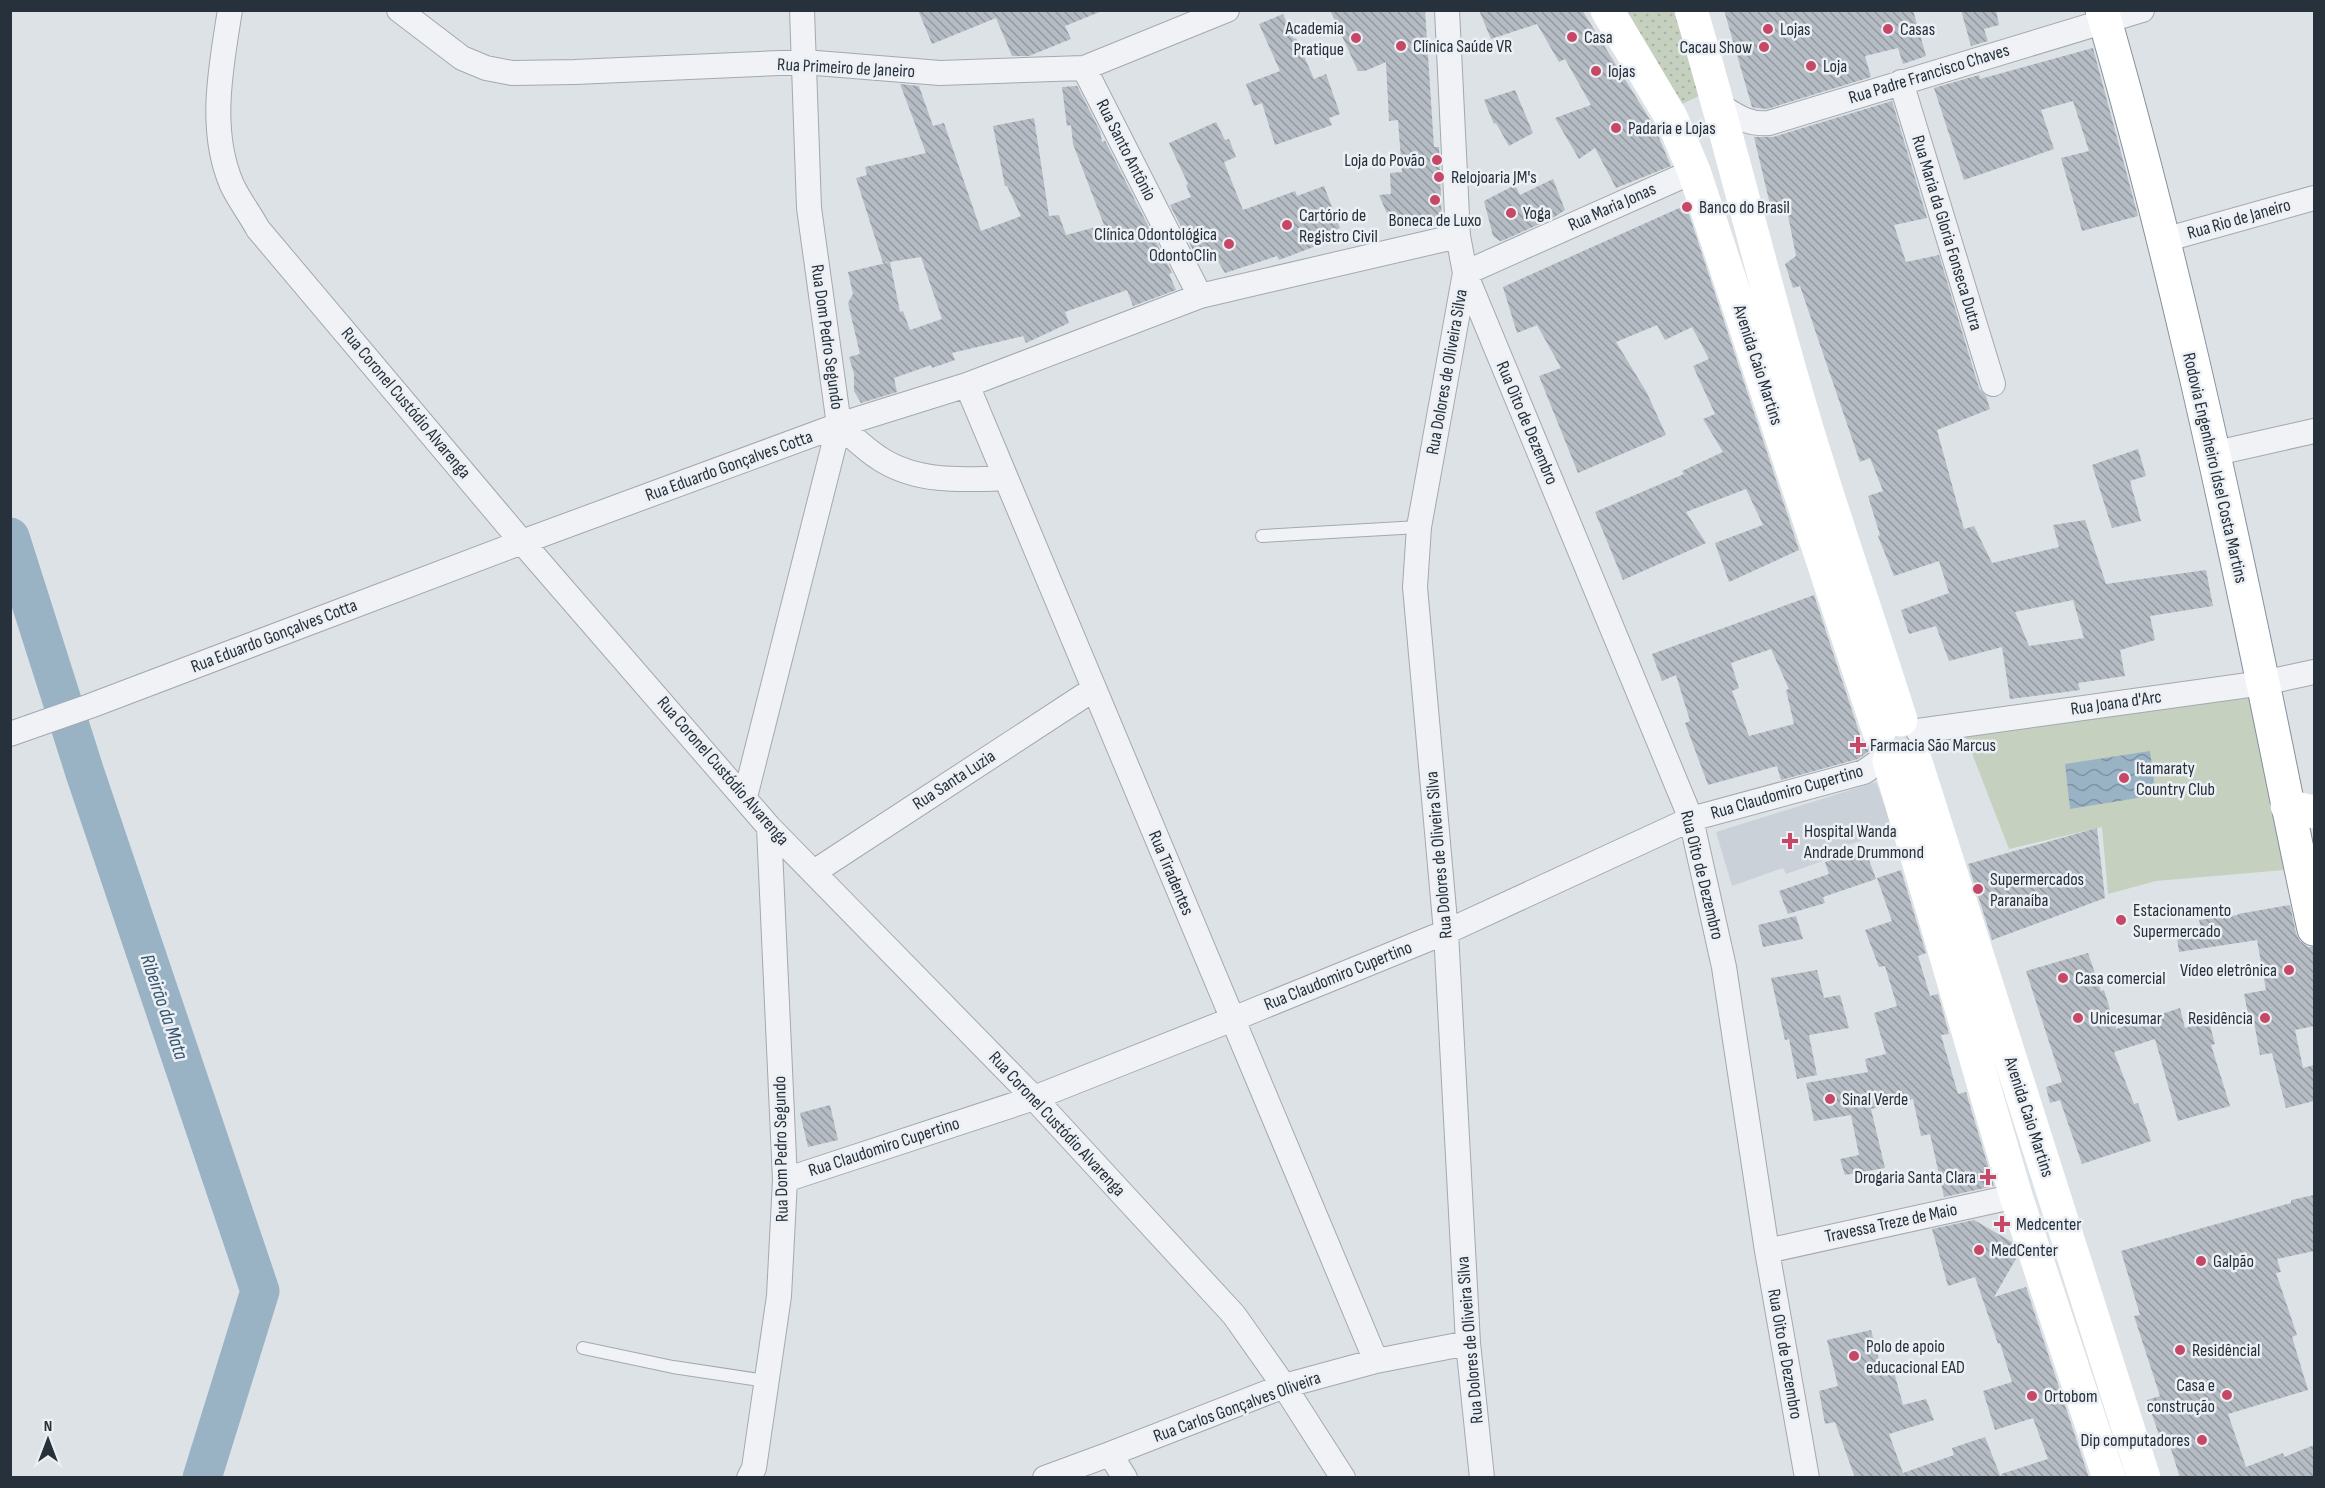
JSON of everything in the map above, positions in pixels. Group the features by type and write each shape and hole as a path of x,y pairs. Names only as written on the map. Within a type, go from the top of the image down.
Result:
{"main road":[{"name":"Avenida Caio Martins","path":"1607,10 1671,117 1694,171 1897,743 2144,1478"},
{"name":"Avenida Caio Martins","path":"1691,10 1897,743 2016,1196 2109,1478"},
{"name":"Rodovia Engenheiro Idsel Costa Martins","path":"2104,16 2164,240 2263,683 2301,809 2314,929"},
{"path":"1671,117 1698,117 1719,105"}],"street":[{"name":"Rua Coronel Custódio Alvarenga","path":"230,10 218,89 223,150 232,184 258,229 522,542 769,827 1034,1098 1234,1315 1284,1386 1343,1478"},
{"name":"Rua Primeiro de Janeiro","path":"399,10 462,58 486,68 512,73 804,62 940,73 1084,68 1227,10"},
{"name":"Rua Dom Pedro Segundo","path":"745,797 839,425 809,208 802,10"},
{"path":"1447,10 1458,236"},
{"name":"Rua Padre Francisco Chaves","path":"1719,105 1743,121 1756,124 1769,123 2104,16 2142,10"},
{"name":"Rua Santo Antônio","path":"1084,68 1200,296"},
{"name":"Rua Maria da Gloria Fonseca Dutra","path":"1901,82 1994,384"},
{"name":"Rua Maria Jonas","path":"1465,273 1694,171"},
{"name":"Rua Rio de Janeiro","path":"2164,240 2314,198"},
{"name":"Rua Eduardo Gonçalves Cotta","path":"10,734 839,425 967,385 1200,296 1458,236"},
{"name":"Rua Dolores de Oliveira Silva","path":"1458,236 1465,273 1419,527 1415,587 1446,932 1468,1343 1482,1478"},
{"name":"Rua Oito de Dezembro","path":"1465,273 1691,819 1724,968 1767,1251 1806,1478"},
{"name":"Rua Tiradentes","path":"967,385 1376,1361"},
{"path":"839,425 879,459 913,473 953,481 1006,478"},
{"path":"2212,454 2314,431"},
{"name":"Rua Joana d'Arc","path":"1897,743 2263,683 2314,672"},
{"name":"Rua Santa Luzia","path":"814,872 1094,689"},
{"name":"Rua Claudomiro Cupertino","path":"785,1180 1034,1098 1233,1019 1446,932 1691,819 1864,772 1897,743"},
{"name":"Rua Dom Pedro Segundo","path":"753,1474 779,1296 785,1180 769,827"},
{"name":"Travessa Treze de Maio","path":"1767,1251 2016,1196"},
{"name":"Rua Carlos Gonçalves Oliveira","path":"1045,1478 1284,1386 1376,1361 1468,1343"},
{"path":"1110,1454 1125,1478"}],"lane":[{"path":"1262,536 1419,527"},
{"path":"584,1348 673,1367 766,1381"}],"shaded area":[{"name":"Hospital Wanda Andrade Drummond","path":"1876,782 1894,830 1835,849 1837,856 1786,874 1783,868 1732,886 1716,832"}],"green space":[{"path":"1627,11 1680,11 1705,93 1682,104"},
{"name":"Itamaraty Country Club","path":"2249,690 2284,870 2156,881 2108,894 2102,827 2009,849 1963,730"}],"water":[{"path":"2150,751 2156,795 2070,809 2065,764"}],"building":[{"path":"918,10 1102,11 1065,26 1071,39 1029,56 1012,56 996,18 932,44"},
{"path":"1330,10 1425,10 1434,147 1439,147 1442,223 1415,225 1414,221 1391,223 1379,195 1391,194 1390,173 1402,172 1398,120 1389,121 1386,62 1365,71 1358,71"},
{"path":"1479,10 1582,10 1654,126 1671,166 1616,188 1595,148 1579,159 1555,118 1591,105 1565,59 1559,62 1537,24 1491,39"},
{"path":"1724,10 1913,10 1926,56 1903,64 1898,48 1865,56 1871,77 1767,109 1752,107"},
{"path":"1961,10 1996,10 1999,25 1984,29 1988,41 1971,46"},
{"path":"1283,14 1314,79 1326,74 1340,114 1329,118 1332,125 1275,145 1262,103 1254,106 1246,84 1280,71 1259,24"},
{"path":"2093,48 2138,216 2082,231 2061,158 2089,151 2073,101 2041,110 2054,149 1964,180 1934,88 1979,75 1980,79"},
{"path":"900,84 919,86 933,126 944,123 981,231 1021,216 1005,186 993,126 1034,118 1049,216 1059,215 1066,235 1104,225 1073,144 1071,125 1067,126 1062,87 1077,86 1100,131 1102,142 1105,141 1172,273 1169,274 1176,290 1133,306 1127,290 1065,312 1069,323 1026,343 1023,336 952,353 955,360 932,368 931,365 894,378 897,392 861,403 854,391 854,374 849,357 860,354 848,303 853,294 848,272 890,262 900,312 903,311 910,330 942,319 921,257 883,263 856,178 867,175 865,167 926,153"},
{"path":"1515,90 1533,133 1509,146 1496,123 1494,124 1484,100"},
{"path":"1892,101 1927,218 1894,225 1906,262 1939,255 1979,388 1986,396 1990,409 1937,430 1964,529 1974,526 1992,563 2059,547 2053,525 2085,520 2106,584 2206,570 2213,606 2150,616 2155,640 2120,650 2125,676 2078,683 2080,690 2010,699 2002,647 1949,661 1936,626 1909,634 1901,610 1949,593 1939,561 1894,576 1878,536 1880,535 1868,496 1883,491 1870,458 1860,462 1800,286 1793,288 1785,264 1796,256 1787,210 1772,213 1754,137 1773,137","holes":["2073,600 2084,638 2029,646 2015,612"]},
{"path":"1216,122 1225,140 1229,139 1236,157 1224,162 1243,210 1295,191 1297,196 1324,186 1340,228 1313,238 1316,246 1279,260 1277,256 1225,273 1213,253 1198,260 1170,205 1191,197 1186,185 1188,184 1169,143"},
{"name":"Yoga","path":"1553,179 1565,210 1553,218 1504,240 1500,241 1493,236 1484,201 1515,185 1520,195"},
{"path":"1686,205 1799,550 1729,582 1715,543 1763,525 1746,489 1686,512 1706,543 1623,580 1595,512 1684,474 1682,471 1723,452 1703,419 1715,414 1693,366 1709,359 1692,327 1665,340 1657,325 1616,342 1647,393 1666,435 1578,473 1539,376 1561,368 1537,325 1517,333 1503,287"},
{"path":"2138,449 2146,476 2130,481 2141,521 2112,528 2092,465"},
{"path":"1814,595 1861,738 1866,746 1872,749 1858,759 1781,780 1777,766 1708,785 1685,723 1690,721 1676,675 1662,681 1652,654","holes":["1771,649 1789,689 1786,690 1794,724 1749,736 1732,691 1739,688 1731,663"]},
{"path":"2097,828 2105,898 1992,940 1968,864"},
{"path":"1865,849 1876,879 1823,897 1825,903 1788,914 1779,891 1829,874 1825,862"},
{"path":"1901,870 1926,953 1918,956 1930,996 1938,994 1949,1034 1941,1035 1958,1094 1966,1092 1994,1186 1944,1197 1930,1134 1921,1136 1913,1099 1871,1109 1885,1168 1845,1175 1840,1159 1859,1155 1851,1115 1814,1121 1806,1083 1868,1072 1865,1059 1886,1054 1874,1013 1897,1006 1885,966 1879,967 1865,930 1892,921 1877,878"},
{"path":"2290,905 2300,941 2308,947 2314,947 2314,1026 2295,1030 2303,1068 2314,1065 2314,1101 2286,1108 2272,1053 2260,1055 2254,1022 2250,1023 2244,994 2266,990 2257,940 2179,952 2176,931 2201,928 2199,920"},
{"path":"1796,916 1803,939 1763,947 1758,925"},
{"path":"2088,953 2101,991 2104,990 2116,1029 2180,1008 2185,1028 2209,1022 2215,1044 2211,1045 2230,1106 2178,1121 2155,1039 2114,1052 2134,1104 2138,1103 2151,1141 2082,1164 2060,1100 2050,1103 2046,1087 2062,1082 2026,971"},
{"path":"1817,970 1824,998 1840,995 1849,1028 1809,1035 1817,1075 1797,1079 1789,1039 1785,1040 1771,978"},
{"path":"830,1105 838,1140 808,1147 800,1113"},
{"path":"2314,1195 2314,1251 2277,1259 2281,1272 2276,1273 2297,1335 2292,1337 2308,1390 2228,1414 2246,1467 2283,1453 2284,1457 2314,1445 2314,1478 2180,1478 2166,1433 2159,1435 2147,1400 2160,1396 2134,1316 2140,1315 2121,1251"},
{"path":"1974,1220 2012,1242 2017,1257 1994,1297 2026,1287 2089,1478 2002,1478 2001,1474 2048,1459 2033,1418 1995,1430 1983,1391 2012,1382 2000,1343 1998,1344 1975,1277 1948,1286 1932,1229"},
{"path":"1871,1330 1883,1375 1894,1372 1903,1405 1926,1399 1934,1420 1889,1434 1903,1473 1954,1455 1952,1448 1985,1437 2001,1478 1855,1478 1835,1422 1825,1424 1819,1391 1838,1386 1827,1340"}],"waterway":[{"name":"Ribeirão da Mata","path":"10,537 85,773 260,1291 202,1478"}],"place":[{"name":"Lojas","path":"1768,29"},
{"name":"Casas","path":"1888,29"},
{"name":"Casa","path":"1572,37"},
{"name":"Academia Pratique","path":"1356,38"},
{"name":"Clínica Saúde VR","path":"1401,46"},
{"name":"Cacau Show","path":"1764,47"},
{"name":"Loja","path":"1811,66"},
{"name":"lojas","path":"1596,71"},
{"name":"Padaria e Lojas","path":"1616,128"},
{"name":"Loja do Povão","path":"1437,160"},
{"name":"Relojoaria JM's","path":"1439,177"},
{"name":"Boneca de Luxo","path":"1435,200"},
{"name":"Banco do Brasil","path":"1687,207"},
{"name":"Yoga","path":"1511,213"},
{"name":"Cartório de Registro Civil","path":"1287,225"},
{"name":"Clínica Odontológica OdontoClin","path":"1229,244"},
{"name":"Farmacia São Marcus","path":"1858,745"},
{"name":"Itamaraty Country Club","path":"2124,778"},
{"name":"Hospital Wanda Andrade Drummond","path":"1790,841"},
{"name":"Supermercados Paranaíba","path":"1978,889"},
{"name":"Estacionamento Supermercado","path":"2121,920"},
{"name":"Vídeo eletrônica","path":"2289,970"},
{"name":"Casa comercial","path":"2063,978"},
{"name":"Unicesumar","path":"2078,1018"},
{"name":"Residência","path":"2265,1018"},
{"name":"Sinal Verde","path":"1830,1099"},
{"name":"Drogaria Santa Clara","path":"1988,1177"},
{"name":"Medcenter","path":"2002,1224"},
{"name":"MedCenter","path":"1979,1250"},
{"name":"Galpão","path":"2201,1261"},
{"name":"Residêncial","path":"2180,1350"},
{"name":"Polo de apoio educacional EAD","path":"1854,1356"},
{"name":"Casa e construção","path":"2227,1395"},
{"name":"Ortobom","path":"2032,1396"},
{"name":"Dip computadores","path":"2202,1440"}]}
